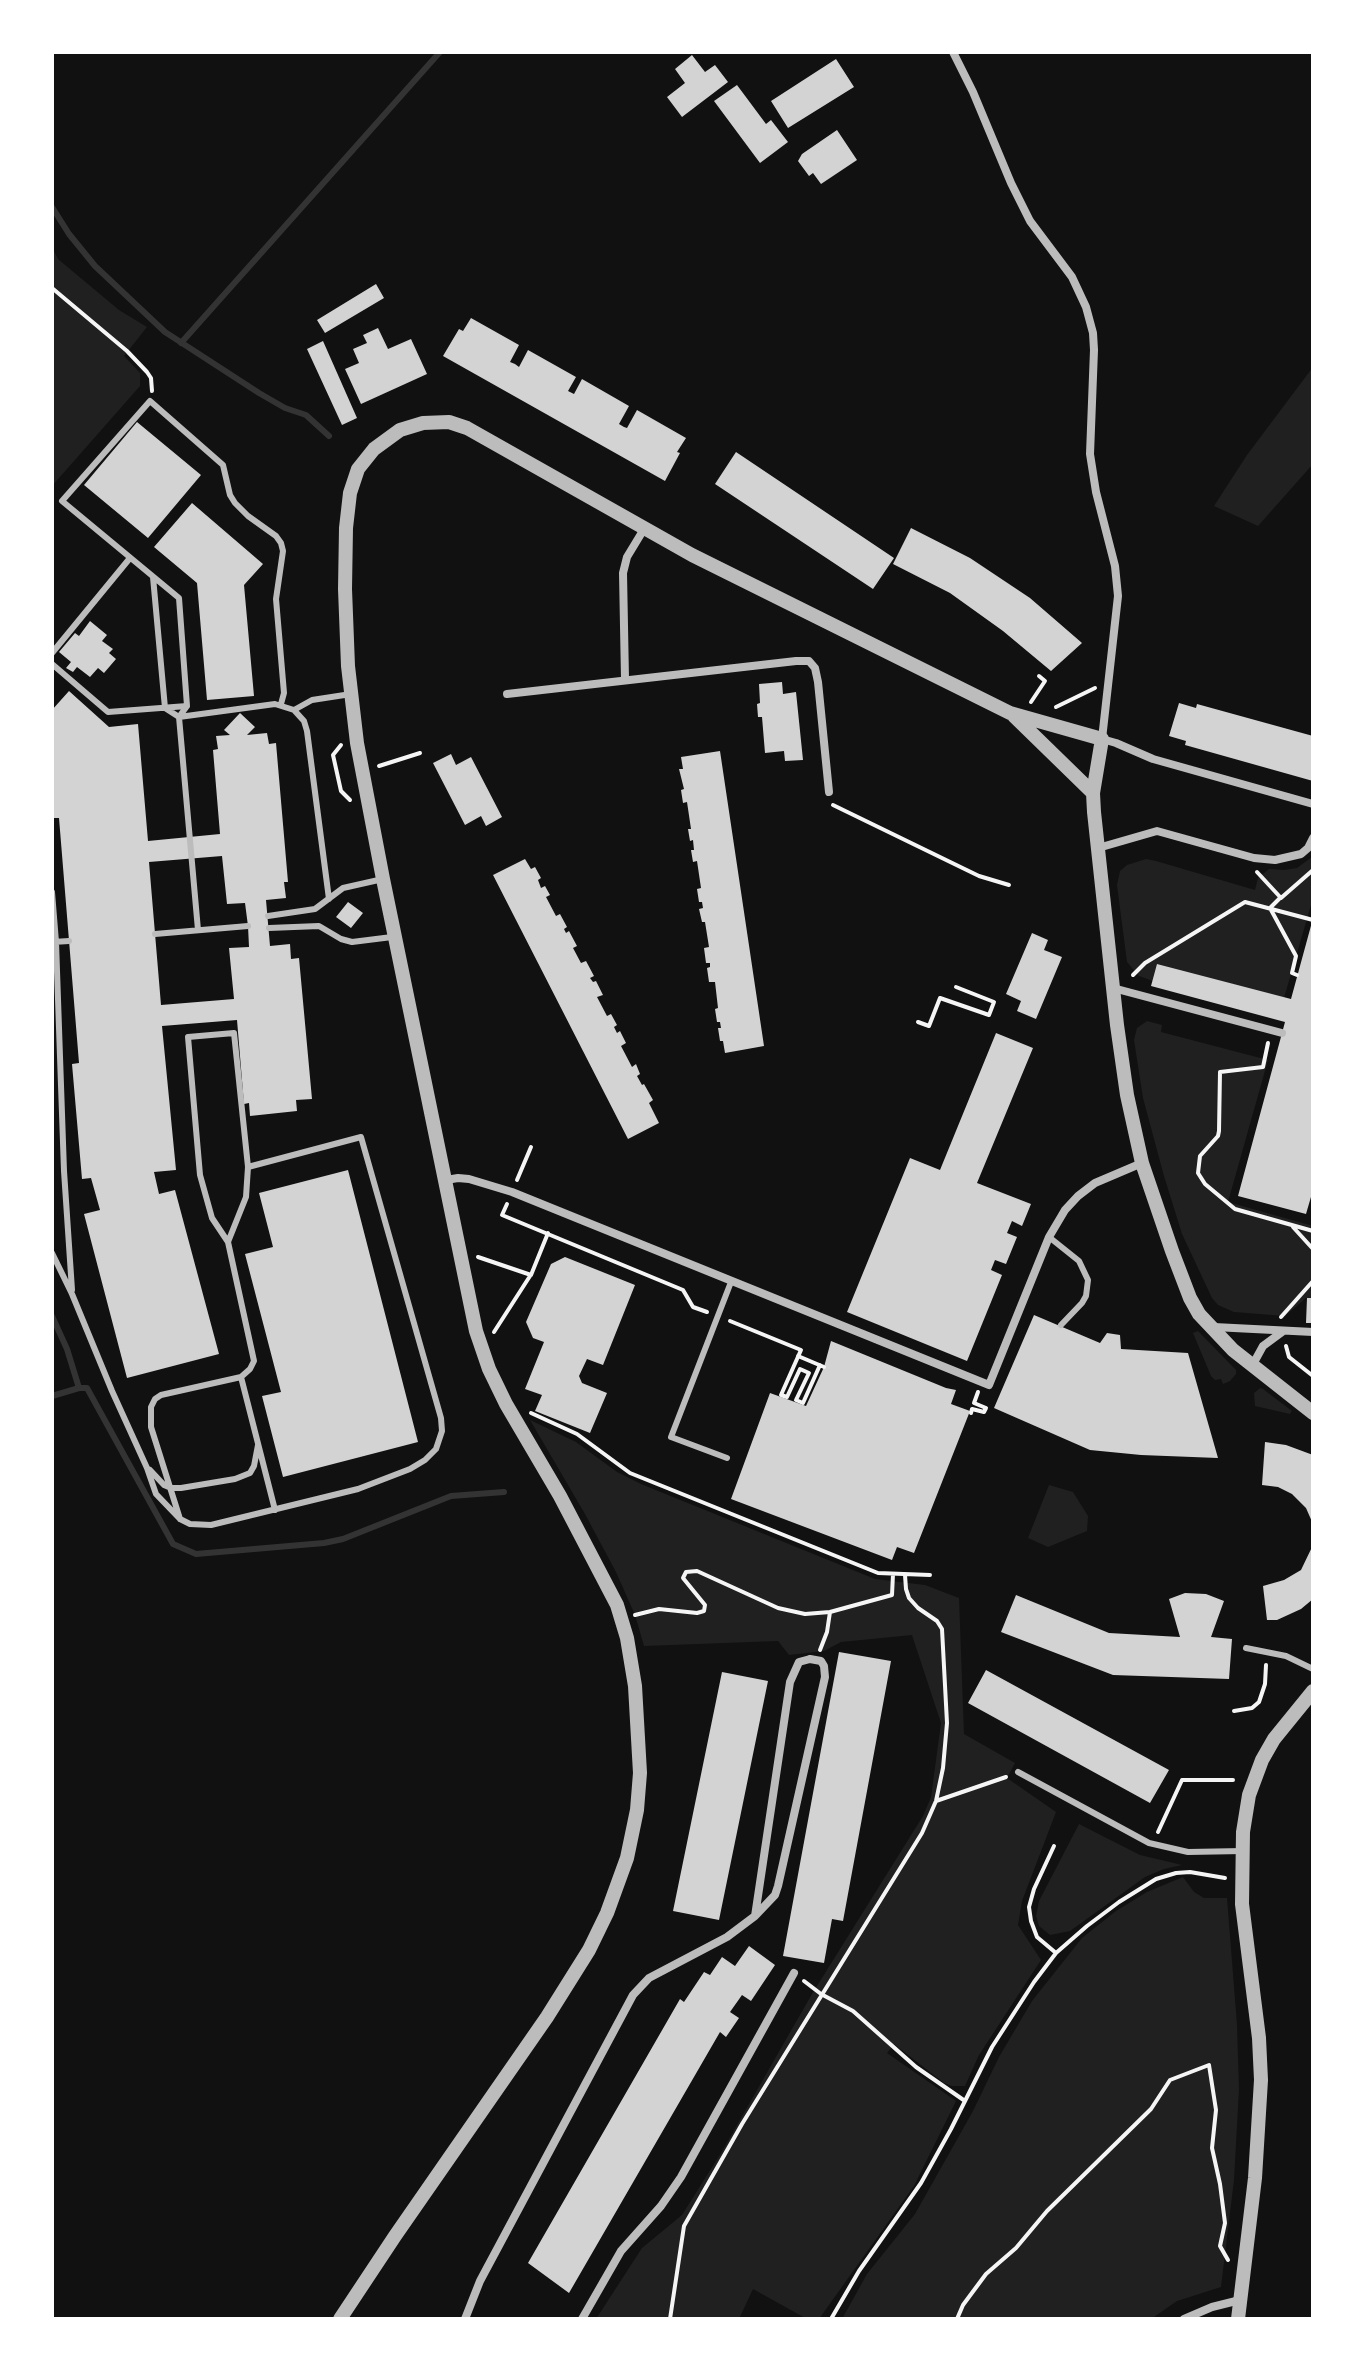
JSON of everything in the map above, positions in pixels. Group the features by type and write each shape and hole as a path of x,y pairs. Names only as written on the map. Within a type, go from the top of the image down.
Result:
{"street":[{"path":"953,52 1011,183 1030,221 1072,277 1086,307 1093,333 1090,454 1117,581 1102,739 1093,793 1112,988 1127,1095 1142,1163 1190,1298 1210,1327 1252,1366 1313,1413"},
{"path":"340,2319 547,2017 589,1950 613,1899 627,1858 637,1810 640,1773 635,1686 627,1638 617,1605 576,1525 506,1404 489,1369 469,1303 357,743 345,589 346,528 350,493 358,469 381,442 400,430 436,422 449,422 467,428 644,529 1010,713 1116,743 1153,759 1313,804"},
{"path":"625,679 623,573 627,557 644,529"},
{"path":"507,694 809,661 817,674 829,792"},
{"path":"1010,713 1093,793"},
{"path":"1098,848 1157,831 1264,860 1292,857 1308,848 1313,838"},
{"path":"1112,988 1282,1033"},
{"path":"446,1180 469,1179 512,1192 989,1385 1049,1237 1065,1210 1085,1190 1108,1176 1142,1163"},
{"path":"1210,1327 1313,1332"},
{"path":"1252,1366 1263,1346 1283,1332"},
{"path":"465,2319 480,2281 633,1995 649,1978 727,1937 755,1916 775,1895 825,1677 824,1666 817,1660 799,1662 790,1682 755,1916"},
{"path":"1238,2319 1255,2178 1261,2080 1242,1885 1249,1795 1274,1739 1313,1691"},
{"path":"582,2319 621,2251 661,2206 681,2177 794,1973"},
{"path":"1184,2319 1240,2300"}],"lane":[{"path":"198,930 179,717 187,706 179,598 62,501 150,401 223,465 235,503 281,543 283,551 276,599 284,693 281,704"},
{"path":"52,653 130,558"},
{"path":"153,577 165,708"},
{"path":"52,664 108,712 187,706"},
{"path":"294,710 312,700 351,694"},
{"path":"165,708 179,717 281,704 294,710 304,721 329,899"},
{"path":"268,916 315,909 343,888 383,879"},
{"path":"52,892 72,1294"},
{"path":"155,934 248,926"},
{"path":"269,928 319,926 352,942 396,936"},
{"path":"54,942 69,941"},
{"path":"180,1519 151,1427 151,1407 155,1399 170,1392 241,1377 250,1369 254,1356 228,1242 212,1218 200,1175 188,1037 234,1033 248,1167 246,1197 228,1242"},
{"path":"52,1253 156,1494 180,1519 200,1526 275,1510 358,1489 410,1469 436,1449 442,1431 361,1137 248,1167"},
{"path":"1049,1237 1079,1261 1088,1280 1082,1303 1061,1325"},
{"path":"727,1458 671,1437 731,1282"},
{"path":"241,1377 275,1510"},
{"path":"147,1468 171,1488 244,1476 254,1466 258,1445"},
{"path":"1246,1648 1295,1659 1313,1669"},
{"path":"1018,1772 1149,1843 1188,1852 1243,1851"}],"path":[{"path":"52,288 127,351 147,372 152,385 150,401"},
{"path":"1027,707 1045,681 1039,676"},
{"path":"1052,710 1107,681"},
{"path":"341,745 333,755 341,791 350,801"},
{"path":"377,766 420,753"},
{"path":"829,792 834,806 979,876 1009,885"},
{"path":"1242,855 1281,898"},
{"path":"1270,908 1313,870"},
{"path":"1133,975 1145,963 1245,902 1313,920"},
{"path":"1270,908 1296,956 1292,973 1297,975"},
{"path":"918,1022 929,1026 940,998 989,1015 994,1002 956,987"},
{"path":"1268,1043 1263,1067 1220,1072 1218,1136 1200,1156 1198,1173 1205,1184 1235,1209 1313,1231"},
{"path":"516,1183 531,1147"},
{"path":"507,1204 502,1215 683,1290 693,1307 707,1312"},
{"path":"1291,1225 1313,1249"},
{"path":"492,1334 531,1275 548,1233"},
{"path":"474,1256 531,1275"},
{"path":"1279,1318 1313,1281"},
{"path":"720,1317 801,1350 798,1356 781,1395 787,1397 800,1369 809,1373 796,1400 803,1403 822,1366 798,1356"},
{"path":"1286,1344 1289,1357 1313,1376"},
{"path":"971,1413 972,1409 984,1412 986,1408 974,1403"},
{"path":"525,1410 577,1434 630,1473 878,1573 930,1575"},
{"path":"635,1615 659,1609 704,1611 705,1605 683,1578 686,1572 692,1570 778,1608 805,1614 830,1612 892,1595 893,1574"},
{"path":"670,2319 684,2226 722,2154 922,1833 936,1801 947,1723 942,1629 937,1621 909,1598 905,1575"},
{"path":"817,1660 830,1612"},
{"path":"1234,1711 1252,1708 1259,1702 1265,1684 1267,1651"},
{"path":"936,1801 1018,1772"},
{"path":"1157,1834 1182,1780 1233,1780"},
{"path":"1054,1846 1029,1907 1037,1937 1056,1953"},
{"path":"831,2319 859,2271 921,2183 992,2047 1056,1953 1119,1902 1164,1876 1183,1872 1205,1873 1242,1885"},
{"path":"794,1973 821,1994 853,2011 916,2067 965,2101"},
{"path":"957,2319 963,2305 986,2274 1016,2248 1047,2211 1151,2109 1170,2080 1209,2065 1216,2110 1212,2148 1225,2223 1220,2246 1228,2260"}],"shaded area":[{"path":"52,247 58,259 119,310 147,327 124,356 140,373 140,386 52,486"},
{"path":"1313,367 1313,464 1258,526 1214,506 1247,455"},
{"path":"1312,857 1313,898 1284,998 1158,964 1153,981 1139,976 1127,962 1117,885 1120,871 1127,865 1146,859 1255,890 1258,878 1269,869 1297,868"},
{"path":"1147,1021 1162,1025 1161,1032 1268,1060 1228,1202 1313,1226 1313,1298 1306,1298 1285,1316 1234,1312 1218,1305 1182,1234 1143,1098 1134,1040 1137,1028"},
{"path":"1198,1331 1236,1370 1230,1381 1223,1384 1221,1379 1215,1380 1211,1376 1193,1333"},
{"path":"1260,1388 1292,1411 1290,1414 1255,1406 1254,1393"},
{"path":"530,1420 576,1442 617,1472 641,1484 875,1579 925,1585 959,1598 964,1734 1015,1763 1007,1778 1056,1812 1022,1901 1018,1925 1041,1960 979,2055 965,2086 944,2083 894,2044 887,2053 956,2101 914,2186 819,2319 807,2319 753,2289 739,2319 596,2319 642,2248 682,2215 812,1994 923,1816 931,1797 941,1723 912,1635 841,1642 824,1651 789,1655 778,1641 644,1646 635,1615 616,1572"},
{"path":"1049,1485 1073,1492 1088,1516 1087,1531 1048,1547 1028,1538"},
{"path":"1079,1824 1140,1855 1182,1865 1145,1877 1070,1931 1050,1935 1039,1926 1036,1916 1039,1901"},
{"path":"1183,1877 1194,1892 1204,1898 1227,1898 1239,2089 1234,2180 1221,2287 1177,2301 1151,2319 842,2319 867,2274 915,2214 1032,2001 1082,1938 1147,1892"}],"building":[{"path":"692,55 705,72 715,65 728,82 682,117 667,97 685,83 675,69"},
{"path":"836,59 854,87 788,128 771,101"},
{"path":"737,85 766,124 771,120 788,142 760,163 714,101"},
{"path":"837,130 857,160 821,184 813,173 809,176 798,161 802,154"},
{"path":"376,284 384,298 325,333 317,320"},
{"path":"471,318 519,345 510,362 519,367 528,350 576,377 568,391 574,394 582,379 629,406 619,424 624,427 627,428 637,410 686,438 665,481 443,356 459,329 463,331"},
{"path":"378,328 388,349 411,339 427,374 361,404 345,369 359,363 353,349 367,343 363,335"},
{"path":"323,341 357,418 342,425 307,349"},
{"path":"137,422 201,475 148,538 84,485"},
{"path":"736,452 894,558 873,589 715,484"},
{"path":"192,503 263,564 244,585 254,696 207,700 197,583 154,547"},
{"path":"911,528 970,558 1030,598 1082,643 1051,671 950,593 893,564"},
{"path":"90,621 107,635 102,641 113,649 109,653 116,659 104,673 98,668 90,677 77,667 73,672 66,668 71,662 59,652 75,633 79,636"},
{"path":"782,682 783,694 796,692 803,760 785,761 784,751 765,753 762,717 758,717 759,684"},
{"path":"69,691 109,727 138,724 148,841 220,834 213,750 218,749 216,736 230,735 224,730 240,713 255,727 247,735 267,733 269,744 276,743 288,882 284,882 286,898 266,900 270,946 290,944 291,959 299,958 312,1099 296,1100 297,1111 250,1116 249,1103 244,1104 237,1020 162,1026 176,1170 154,1172 159,1194 175,1190 219,1354 127,1378 84,1214 100,1210 91,1178 82,1179 72,1064 79,1063 59,818 53,818 52,810 52,710","holes":["222,856 227,904 245,903 248,926 249,947 229,948 234,999 161,1005 149,862"]},
{"path":"1179,703 1196,708 1197,704 1313,736 1313,781 1185,745 1186,741 1169,736"},
{"path":"720,751 764,1046 725,1053 715,1009 718,1008 715,982 709,982 707,968 710,963 706,963 704,948 709,947 697,889 701,888 697,861 693,862 693,840 690,841 687,802 683,803 681,790 684,789 679,769 683,769 681,757"},
{"path":"451,754 456,765 471,757 502,817 486,826 481,816 465,825 433,763"},
{"path":"525,859 531,869 535,867 541,878 538,880 541,888 545,886 550,895 546,897 556,916 560,914 567,927 564,929 566,933 569,931 577,946 573,948 581,963 586,961 594,976 590,978 596,981 603,995 597,997 607,1016 611,1014 617,1025 614,1027 617,1033 620,1031 626,1043 621,1046 632,1067 636,1064 640,1074 637,1076 653,1100 649,1103 659,1123 628,1139 493,875"},
{"path":"348,902 363,913 351,928 336,917"},
{"path":"1312,922 1313,1190 1306,1214 1238,1196 1285,1022 1151,986 1157,964 1291,999"},
{"path":"1032,933 1048,940 1044,950 1062,957 1036,1019 1017,1011 1021,1001 1006,994"},
{"path":"996,1033 1033,1048 977,1183 1031,1204 1022,1226 1012,1221 1007,1233 1017,1237 1006,1264 995,1260 991,1270 1002,1275 967,1361 847,1312 910,1158 940,1170"},
{"path":"348,1170 418,1442 283,1477 262,1396 281,1392 245,1254 273,1247 259,1193"},
{"path":"565,1257 635,1285 603,1365 587,1359 579,1376 582,1383 607,1393 590,1433 535,1411 542,1395 525,1389 544,1342 533,1338 526,1322 551,1264"},
{"path":"1307,1298 1313,1298 1313,1323 1306,1323"},
{"path":"1034,1315 1100,1343 1107,1333 1120,1335 1121,1349 1188,1353 1218,1458 1090,1450 994,1408"},
{"path":"831,1341 956,1390 951,1404 970,1411 914,1553 897,1547 892,1560 731,1499 770,1393 806,1406 824,1367"},
{"path":"1265,1442 1286,1445 1313,1455 1313,1524 1306,1508 1292,1494 1278,1487 1262,1485"},
{"path":"1313,1545 1313,1599 1301,1609 1277,1620 1267,1620 1263,1586 1284,1580 1301,1570"},
{"path":"1185,1593 1206,1594 1224,1601 1211,1637 1232,1639 1229,1679 1113,1675 1001,1632 1016,1595 1109,1633 1180,1637 1169,1599"},
{"path":"839,1652 891,1661 843,1921 832,1919 824,1963 783,1956"},
{"path":"986,1670 1169,1770 1150,1803 968,1703"},
{"path":"722,1672 768,1681 719,1920 673,1911"},
{"path":"749,1946 775,1965 751,2001 742,1995 730,2012 739,2018 726,2037 720,2032 569,2293 528,2263 680,1999 684,2002 704,1972 710,1975 722,1957 735,1966"}],"waterway":[{"path":"181,343 440,52"},
{"path":"52,207 95,266 165,332 259,393 285,408 306,415 329,436"},
{"path":"52,1316 67,1349 79,1388"},
{"path":"52,1396 87,1388 173,1544 196,1554 324,1543 343,1539 451,1496 504,1492"}]}
